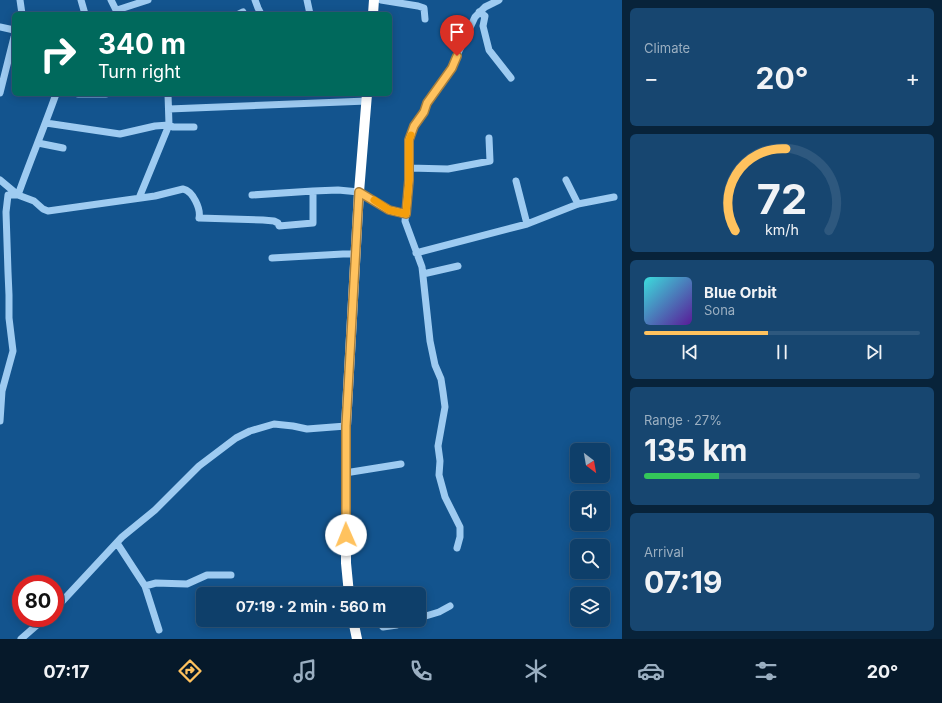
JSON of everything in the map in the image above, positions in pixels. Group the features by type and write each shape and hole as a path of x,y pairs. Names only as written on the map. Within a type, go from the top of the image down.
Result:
{"highway":[{"path":"373,12 374,0"},
{"path":"349,587 346,562 346,426 355,254 367,97"},
{"path":"354,627 357,639"}],"street":[{"path":"20,0 22,12"},
{"path":"80,0 84,12"},
{"path":"111,0 117,12 148,0"},
{"path":"255,0 260,12"},
{"path":"307,0 310,12"},
{"path":"381,0 424,8 425,19"},
{"path":"457,548 460,537 460,527 445,497 439,475 440,461 438,446 443,421 444,399 441,379 435,365 430,341 423,274 419,258 416,254 405,221 409,168 409,140 414,126 424,112 427,103 452,68 475,17 485,7 499,0"},
{"path":"480,12 485,16 483,26 489,50 511,78"},
{"path":"0,27 12,30"},
{"path":"0,93 12,46"},
{"path":"18,195 55,96"},
{"path":"139,198 169,125 168,96"},
{"path":"169,109 367,97"},
{"path":"46,123 120,134 155,126 169,125 173,127 194,127"},
{"path":"409,168 448,169 490,161 489,138"},
{"path":"38,143 63,148"},
{"path":"0,180 18,195 34,201 43,209 48,211 187,190 192,195 200,213 199,218 274,221 278,223 279,226 314,223 313,191"},
{"path":"566,180 578,204"},
{"path":"516,181 527,224"},
{"path":"252,195 338,190 359,192 389,210 406,214"},
{"path":"0,422 2,391 13,351 9,318 9,295 4,272 6,212 8,195 18,195"},
{"path":"416,254 527,224 578,204 614,197"},
{"path":"272,258 355,254"},
{"path":"423,274 458,266"},
{"path":"64,599 117,543 155,510 199,466 236,438 250,431 274,424 307,429 346,426"},
{"path":"345,473 401,464"},
{"path":"117,543 145,586 159,630"},
{"path":"145,586 156,582 187,584 207,575 231,575"},
{"path":"426,616 439,612 450,606"},
{"path":"21,639 35,627"}],"slow traffic":[{"path":"374,200 389,210 406,214 409,180 409,140 411,135"}],"route":[{"path":"346,535 346,426 359,192 389,210 406,214 409,180 409,140 414,126 424,112 427,103 452,68 457,56"}]}
